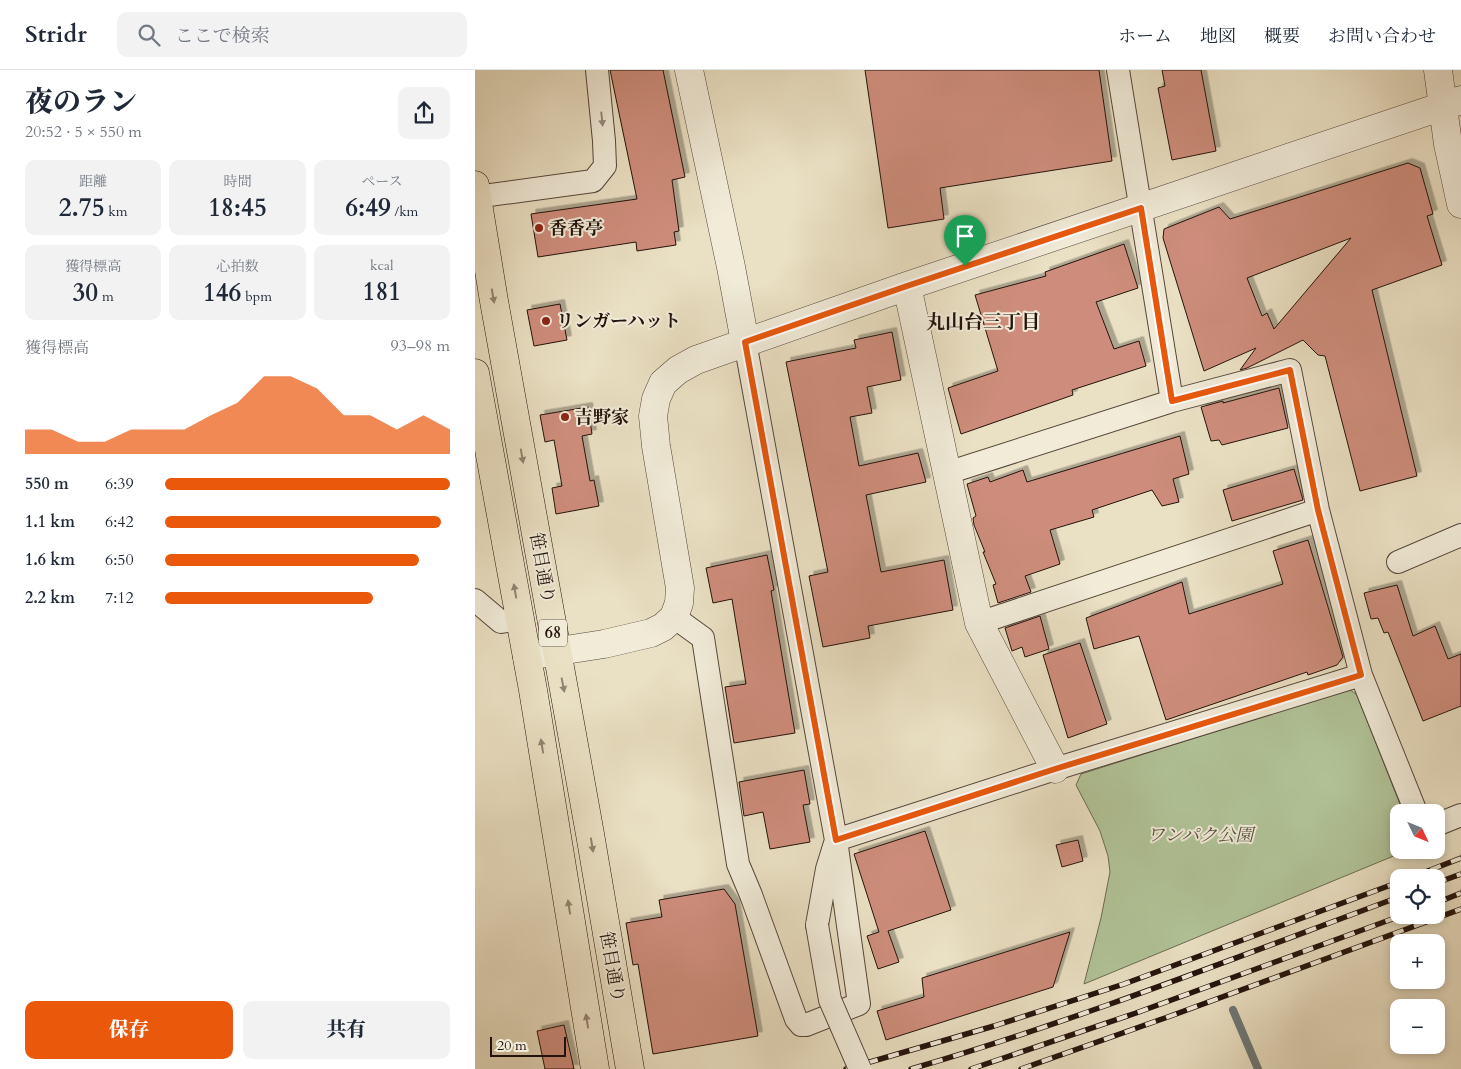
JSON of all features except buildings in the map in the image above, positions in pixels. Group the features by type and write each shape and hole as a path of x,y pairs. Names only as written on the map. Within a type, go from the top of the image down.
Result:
{"main road":[{"name":"笹目通り","path":"476,193 630,1069"},
{"name":"笹目通り","path":"475,373 521,619 595,1069"}],"street":[{"path":"476,193 593,181 605,166 597,70"},
{"path":"674,616 703,638 738,864 796,1019 801,1025 806,1025 859,1004 836,840 731,266 689,70"},
{"path":"1118,70 1172,401"},
{"path":"1438,70 1452,103 1448,144 1461,204"},
{"path":"527,656 647,635 663,627 674,616 679,603 680,588 656,446 653,416 656,399 663,383 678,370 696,360 745,342 907,286 1452,103"},
{"path":"907,286 979,623 1055,769"},
{"path":"947,473 1172,401 1290,370 1318,510 1361,675 1413,804"},
{"path":"979,623 1318,510"},
{"path":"1398,562 1461,535"},
{"path":"475,600 501,622 521,619"},
{"path":"836,840 1055,769 1361,675"},
{"path":"1445,821 1461,815"},
{"path":"836,840 827,869 817,925 830,1000 860,1069"}],"green space":[{"name":"ワンパク公園","path":"1349,689 1357,695 1400,804 1390,804 1390,857 1084,984 1101,918 1110,872 1108,856 1100,831 1076,785 1081,774"}],"waterway":[{"path":"1233,1010 1258,1069"}],"railway":[{"path":"1433,869 1461,858"},
{"path":"1445,880 1461,874"},
{"path":"846,1069 994,1026 1124,984 1390,885"},
{"path":"1445,899 1461,893"},
{"path":"911,1069 1095,1009 1390,900"},
{"path":"1021,1069 1461,909"},
{"path":"971,1069 1136,1013 1390,920"}],"place":[{"name":"香香亭","path":"539,228"},
{"name":"リンガーハット","path":"546,321"},
{"name":"吉野家","path":"565,417"}],"district":[{"name":"丸山台三丁目","path":"983,322"}],"route":[{"path":"1141,208 1172,401 1290,370 1318,510 1361,675 1055,769 836,840 745,342 965,266 1141,208"}]}
